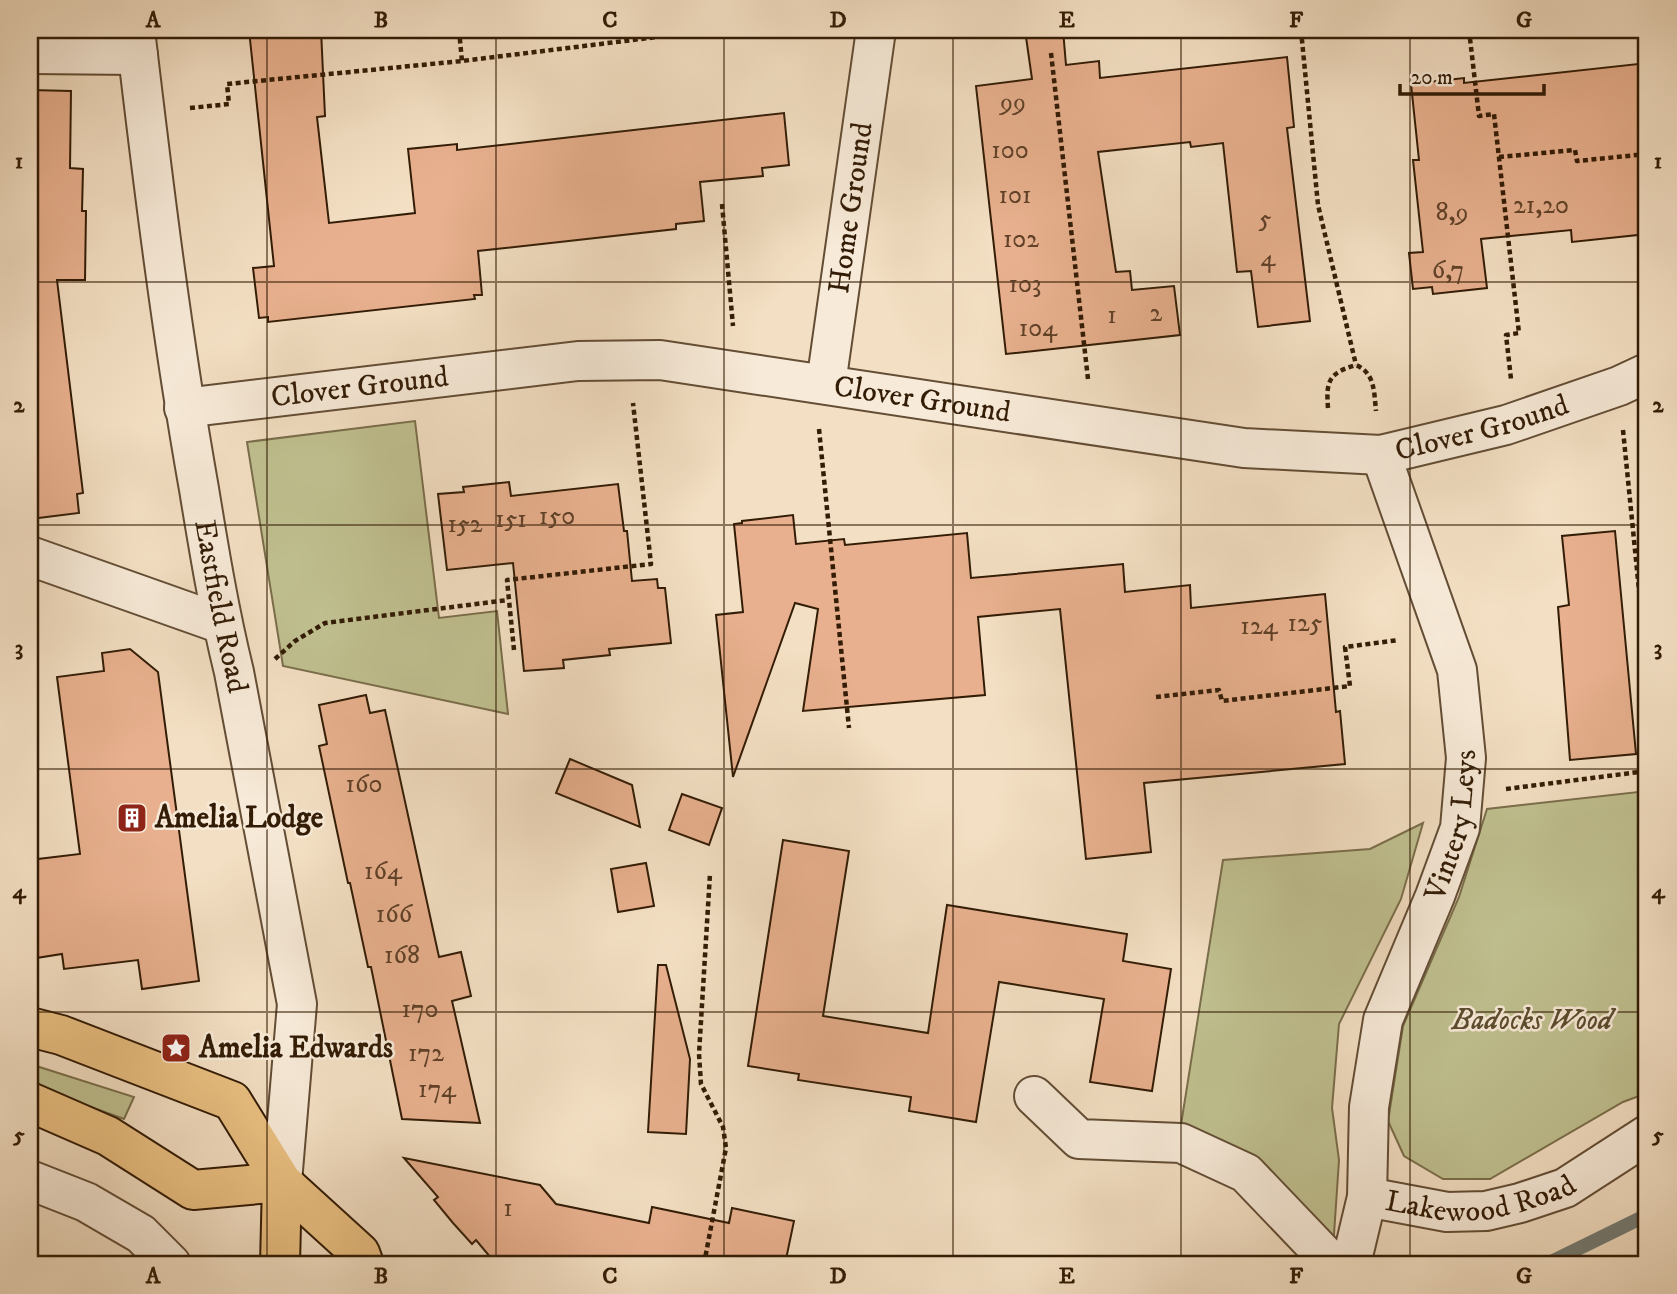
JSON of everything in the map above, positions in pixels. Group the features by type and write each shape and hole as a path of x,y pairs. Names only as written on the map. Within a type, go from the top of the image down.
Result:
{"main road":[{"path":"30,1027 61,1035 232,1101 282,1182 360,1253 365,1264"},
{"path":"30,1102 108,1136 193,1190 282,1182"},
{"path":"280,1264 282,1182"}],"street":[{"name":"Home Ground","path":"820,383 854,80 876,30"},
{"path":"30,54 136,43"},
{"name":"Eastfield Road","path":"136,43 184,408 222,624 234,672 297,1004 282,1182"},
{"name":"Clover Ground","path":"184,408 578,361 660,360 1244,448 1381,455 1517,421 1633,380"},
{"name":"Vintery Leys","path":"1367,1197 1369,1107 1383,1020 1435,896 1460,828 1466,758 1457,670 1381,455"},
{"path":"30,556 222,624"},
{"path":"1034,1096 1079,1139 1181,1143 1246,1173 1333,1264"},
{"name":"Lakewood Road","path":"1351,1264 1367,1197 1447,1212 1486,1211 1565,1188 1647,1135"},
{"path":"30,1180 86,1202 141,1234 171,1264"}],"path":[{"path":"459,30 463,61"},
{"path":"144,113 229,104 227,83 463,61 714,30"},
{"path":"1301,30 1318,205 1356,365"},
{"path":"1469,30 1479,116 1494,114 1520,333 1506,335 1517,421"},
{"path":"1051,53 1094,425"},
{"path":"1499,157 1575,150 1577,160 1647,154"},
{"path":"722,204 737,371"},
{"path":"514,650 507,580 650,564 628,361"},
{"path":"1331,454 1326,386 1335,373 1356,365 1366,369 1372,381 1381,455"},
{"path":"1633,380 1647,670"},
{"path":"820,383 849,728"},
{"path":"234,672 270,663 295,641 325,623 509,600"},
{"path":"1156,697 1219,690 1222,701 1350,686 1345,648 1445,634"},
{"path":"1462,796 1647,771"},
{"path":"704,1264 726,1148 723,1127 701,1084 699,1054 710,874"}],"green space":[{"path":"415,421 439,618 497,611 508,714 283,666 247,442"},
{"name":"Badocks Wood","path":"1647,791 1647,1093 1623,1102 1490,1179 1443,1179 1404,1156 1388,1121 1403,1026 1459,897 1487,809"},
{"path":"1423,823 1401,899 1339,1024 1332,1108 1339,1160 1333,1249 1180,1131 1223,860 1370,849"},
{"path":"30,1064 134,1097 124,1119 30,1085"}],"building":[{"path":"249,30 321,30 325,116 317,117 329,223 415,213 408,149 457,144 457,150 784,113 789,165 762,168 763,176 700,182 704,221 676,224 676,229 478,251 482,295 474,295 475,299 268,322 268,317 259,318 253,268 274,266"},
{"path":"1025,30 1063,30 1066,65 1099,61 1100,78 1287,57 1294,127 1287,128 1310,321 1258,327 1251,271 1237,272 1223,143 1191,147 1190,142 1098,152 1116,272 1130,271 1132,290 1174,286 1180,335 1006,354 976,86 1032,79"},
{"path":"1647,63 1647,234 1572,242 1571,230 1481,239 1487,288 1433,294 1432,287 1413,289 1409,253 1423,252 1413,160 1419,160 1411,84 1464,78 1464,83"},
{"path":"30,90 71,91 70,168 83,169 82,211 86,211 85,280 57,280 83,493 77,494 79,513 30,519"},
{"path":"509,482 511,496 618,484 624,531 627,531 632,581 657,579 658,588 665,588 671,643 609,649 610,655 563,660 564,668 524,671 513,563 447,570 438,494 464,492 463,487"},
{"path":"793,515 796,544 844,539 845,545 967,533 971,578 1123,564 1125,592 1190,585 1191,608 1325,594 1336,712 1340,711 1345,764 1144,783 1151,852 1086,859 1060,609 978,617 985,695 803,711 818,609 795,603 733,777 716,615 743,612 734,524"},
{"path":"1615,531 1636,754 1570,760 1558,607 1569,605 1562,536"},
{"name":"Amelia Lodge","path":"130,649 158,672 199,981 142,989 138,960 64,969 62,954 30,959 30,860 80,854 57,677 104,671 102,653"},
{"path":"366,695 370,713 385,710 439,957 461,952 471,996 452,1001 480,1123 402,1119 371,967 368,967 348,883 319,746 327,744 319,705"},
{"path":"570,759 632,785 640,827 556,793"},
{"path":"682,794 722,808 709,845 669,830"},
{"path":"783,840 849,851 823,1016 928,1033 947,905 1127,934 1123,961 1171,969 1152,1091 1090,1082 1104,999 999,982 976,1122 909,1111 911,1097 798,1080 799,1074 748,1066"},
{"path":"646,863 654,906 618,912 611,869"},
{"path":"658,965 666,965 690,1059 686,1134 648,1132"},
{"path":"404,1158 540,1185 556,1204 649,1223 652,1207 729,1223 732,1208 794,1221 785,1264 496,1264 476,1240 472,1244 453,1223 434,1200 438,1197"}],"waterway":[{"path":"1547,1264 1647,1215"}],"place":[{"name":"Amelia Lodge","path":"132,818"},
{"name":"Amelia Edwards","path":"176,1048"}]}
